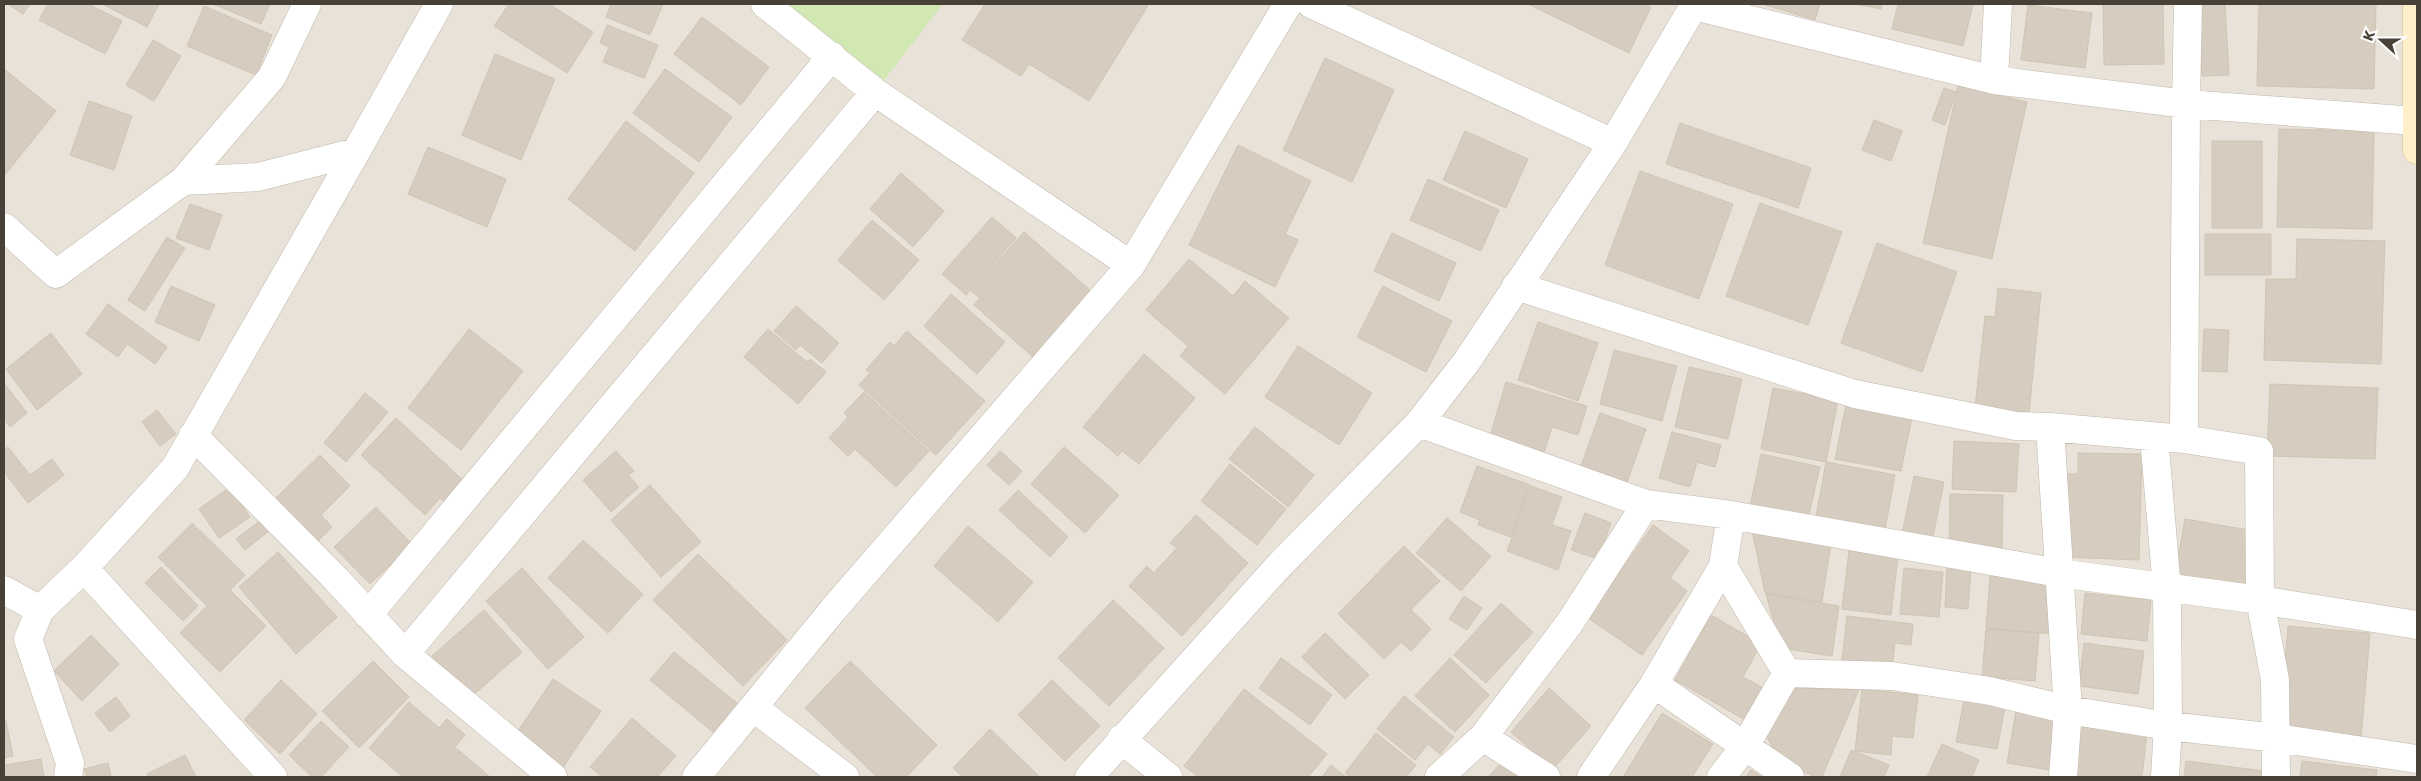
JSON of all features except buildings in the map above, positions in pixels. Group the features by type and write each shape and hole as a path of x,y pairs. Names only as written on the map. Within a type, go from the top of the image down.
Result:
{"main road":[{"path":"2417,4 2417,150"}],"street":[{"path":"4,226 56,274 183,181 272,76 306,4"},
{"path":"68,777 70,763 28,639 40,610 84,568 175,468 439,4"},
{"path":"765,4 875,92 1131,265"},
{"path":"696,777 832,612 1131,265 1288,4"},
{"path":"1311,4 1613,143"},
{"path":"1994,80 1998,4"},
{"path":"2184,439 2188,4"},
{"path":"1089,777 1121,739 1276,569 1419,423 1467,360 1613,143 1694,5 1994,80 2186,104 2416,121"},
{"path":"368,615 832,56"},
{"path":"405,654 875,92"},
{"path":"183,181 258,177 356,152"},
{"path":"1516,286 1855,394 2016,426 2050,427 2154,438 2184,439 2259,451 2260,600 2275,680 2276,777"},
{"path":"1419,423 1646,504 1731,515 2059,573 2260,600 2417,625"},
{"path":"2050,427 2068,710 2063,777"},
{"path":"193,435 336,579 405,654 553,777"},
{"path":"2154,438 2167,588 2168,726 2165,777"},
{"path":"1439,777 1483,737 1569,624 1646,504"},
{"path":"1591,777 1654,684 1724,566 1731,515"},
{"path":"1724,566 1787,673"},
{"path":"84,568 273,777"},
{"path":"4,590 40,610"},
{"path":"1787,673 1892,676 1990,691 2068,710 2168,726 2277,738 2417,760"},
{"path":"1721,777 1744,748 1787,673"},
{"path":"1654,684 1744,748 1790,777"},
{"path":"754,708 845,777"},
{"path":"1483,737 1546,777"},
{"path":"1121,739 1168,777"}],"shaded area":[{"path":"4,4 2417,4 2417,777 4,777"}],"green space":[{"path":"782,4 943,4 884,80"}]}
